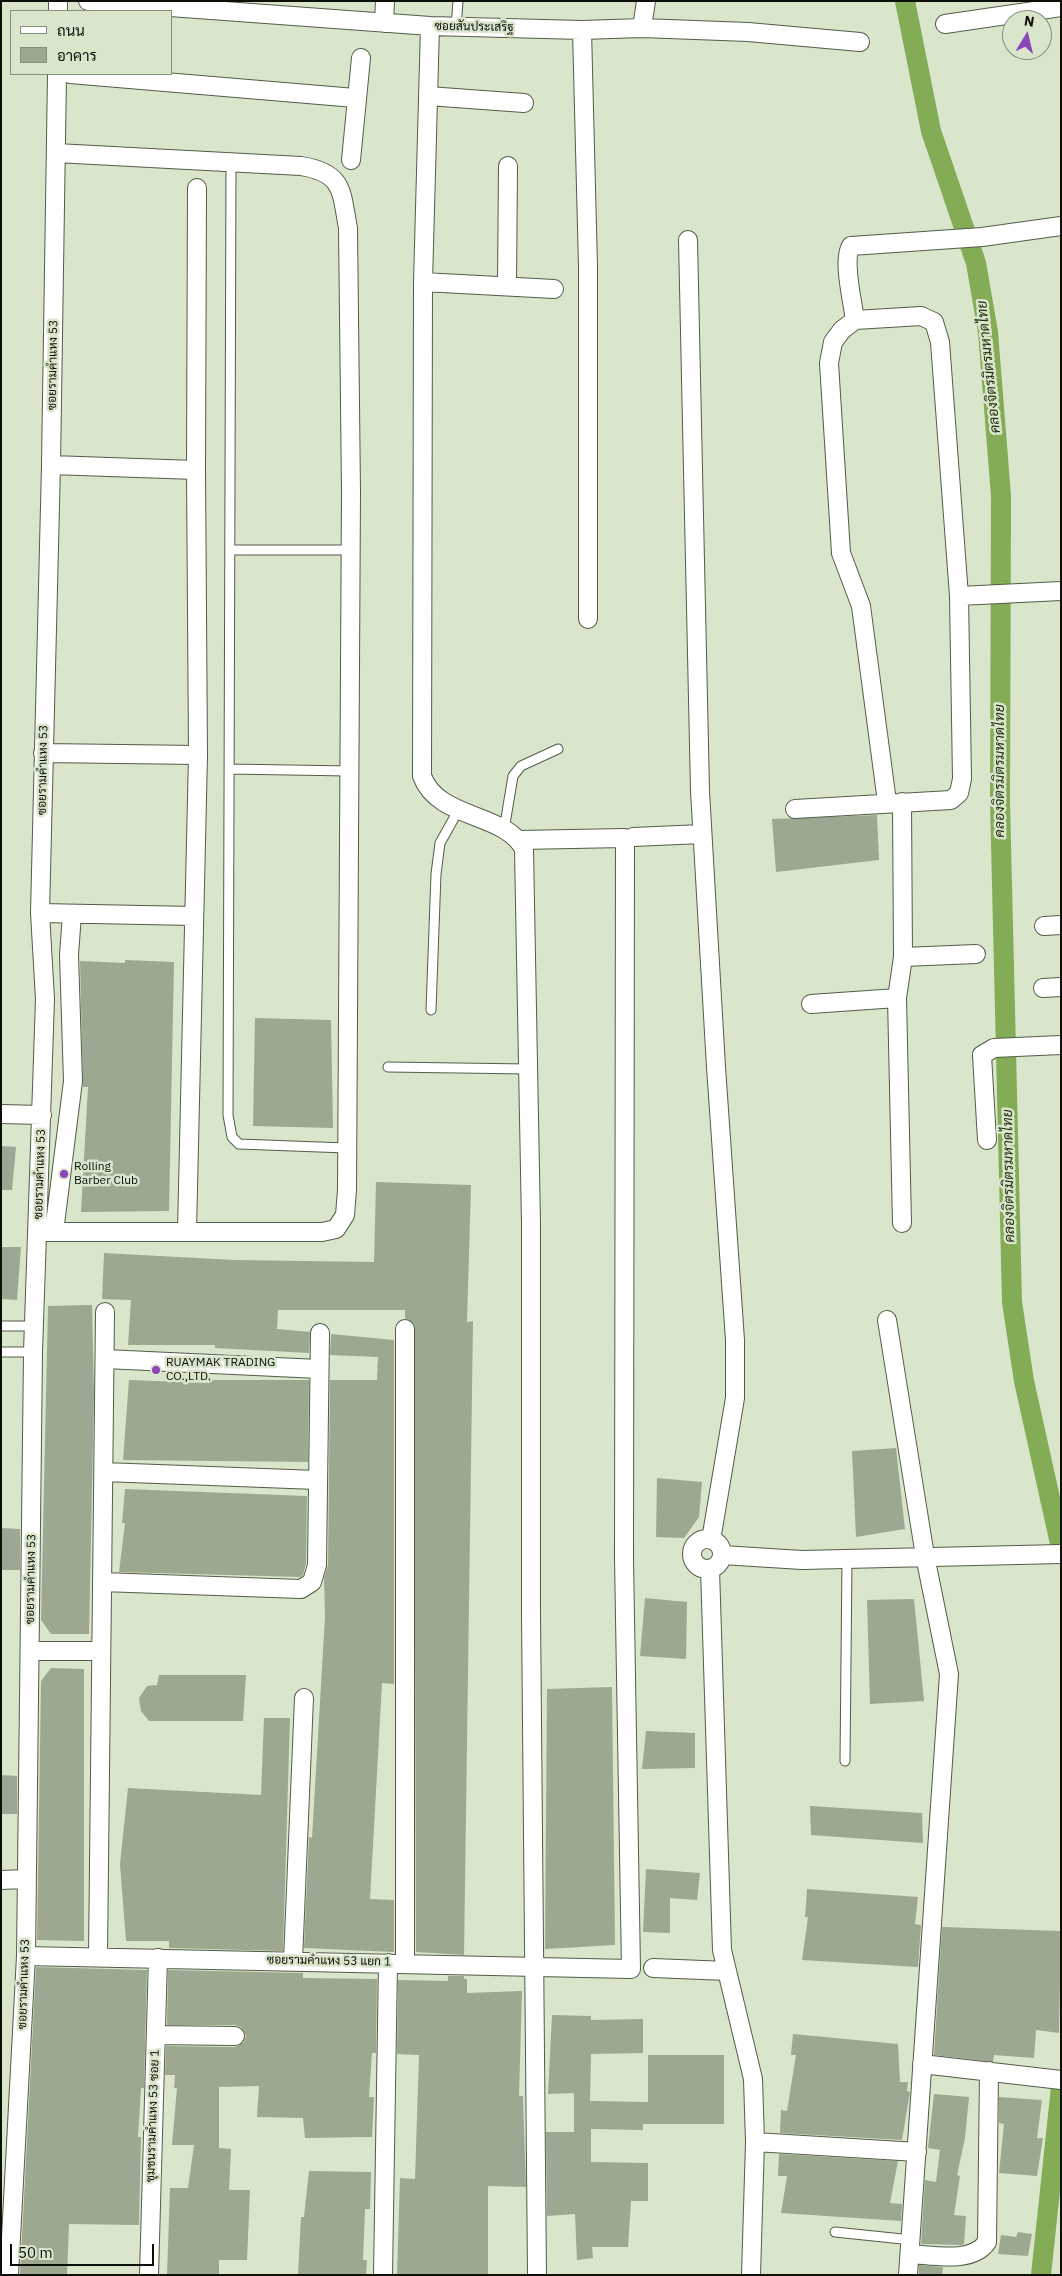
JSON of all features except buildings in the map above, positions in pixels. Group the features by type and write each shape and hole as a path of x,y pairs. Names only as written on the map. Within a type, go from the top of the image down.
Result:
{"street":[{"name":"ซอยสันประเสริฐ","path":"88,1 456,28 582,30 642,28 748,32 860,42"},
{"path":"384,23 385,1"},
{"path":"642,28 646,1"},
{"path":"946,24 1061,6"},
{"path":"430,26 423,282 422,776 426,789 458,811 504,830 519,840 524,849 528,1069 537,2275"},
{"path":"582,30 588,268 588,619"},
{"path":"351,160 355,98 361,58"},
{"name":"ซอยรามคำแหง 53","path":"9,2275 26,1956 33,1352 34,1326 46,1232 42,1115 45,999 40,913 51,465 57,75"},
{"path":"82,75 355,98"},
{"path":"428,96 524,103"},
{"path":"56,153 313,168 328,173 340,185 348,228 351,550 346,1215 336,1229 322,1232 46,1232 73,1081 69,955 72,914"},
{"path":"507,286 508,166"},
{"path":"187,1231 198,755 196,470 198,188"},
{"path":"855,320 848,262 848,250 851,246 982,237 1061,226"},
{"path":"688,240 702,834 735,1340 735,1398 711,1540"},
{"path":"423,282 554,289"},
{"path":"795,809 894,802 951,800 959,793 962,778 959,596 940,342 934,322 921,316 855,320 842,330 833,342 829,363 841,553 860,606 894,802 903,958 896,998 902,1223"},
{"path":"51,465 196,470"},
{"path":"959,596 1061,591"},
{"path":"43,753 198,755"},
{"path":"633,837 702,834"},
{"name":"ซอยรามคำแหง 53 แยก 1","path":"26,1956 98,1956 631,1969 624,1559 625,838 519,840"},
{"path":"40,913 194,916"},
{"path":"903,958 976,954"},
{"path":"1043,988 1061,987"},
{"path":"811,1004 896,998"},
{"path":"987,1140 980,1060 982,1055 994,1048 1061,1045"},
{"path":"1,1114 42,1115"},
{"path":"98,1956 105,1312"},
{"path":"887,1320 925,1556 949,1674 908,2275"},
{"path":"383,2275 396,1963 405,1329"},
{"path":"102,1582 301,1589 312,1582 317,1565 320,1333"},
{"path":"105,1359 319,1369"},
{"path":"104,1472 317,1480"},
{"path":"711,1540 721,1548 722,1555 716,1566 710,1569 697,1566 692,1554 698,1542 711,1540"},
{"path":"722,1555 802,1560 847,1560 925,1556 1057,1554"},
{"path":"710,1569 722,1950 753,2079 755,2142 751,2275"},
{"path":"30,1651 101,1651"},
{"path":"293,1961 304,1698"},
{"path":"1,1880 26,1879"},
{"name":"ชุมชนรามคำแหง 53 ซอย 1","path":"149,2275 158,1958"},
{"path":"653,1968 727,1971"},
{"path":"156,2035 236,2036"},
{"path":"922,2064 1059,2079"},
{"path":"911,2247 954,2256 977,2252 987,2242 989,2071"},
{"path":"755,2142 917,2152"}],"lane":[{"path":"456,28 458,1"},
{"path":"231,162 228,1115 232,1138 239,1144 346,1148"},
{"path":"230,550 351,550"},
{"path":"504,830 512,776 521,766 558,749"},
{"path":"229,769 349,770"},
{"path":"431,1010 436,874 440,843 458,811"},
{"path":"388,1068 528,1069"},
{"path":"1,1326 34,1326"},
{"path":"1,1352 33,1352"},
{"path":"845,1761 847,1560"},
{"path":"835,2232 911,2247"}],"waterway":[{"name":"คลองจิตรมิตรมหาดไทย","path":"905,1 931,131 976,263 988,332 1001,496 1000,801 1012,1302 1024,1381 1061,1548"},
{"name":"คลองจิตรมิตรมหาดไทย","path":"1041,2275 1061,2087"}],"place":[{"name":"Rolling Barber Club","path":"64,1174"},
{"name":"RUAYMAK TRADING CO.,LTD.","path":"156,1370"}]}
